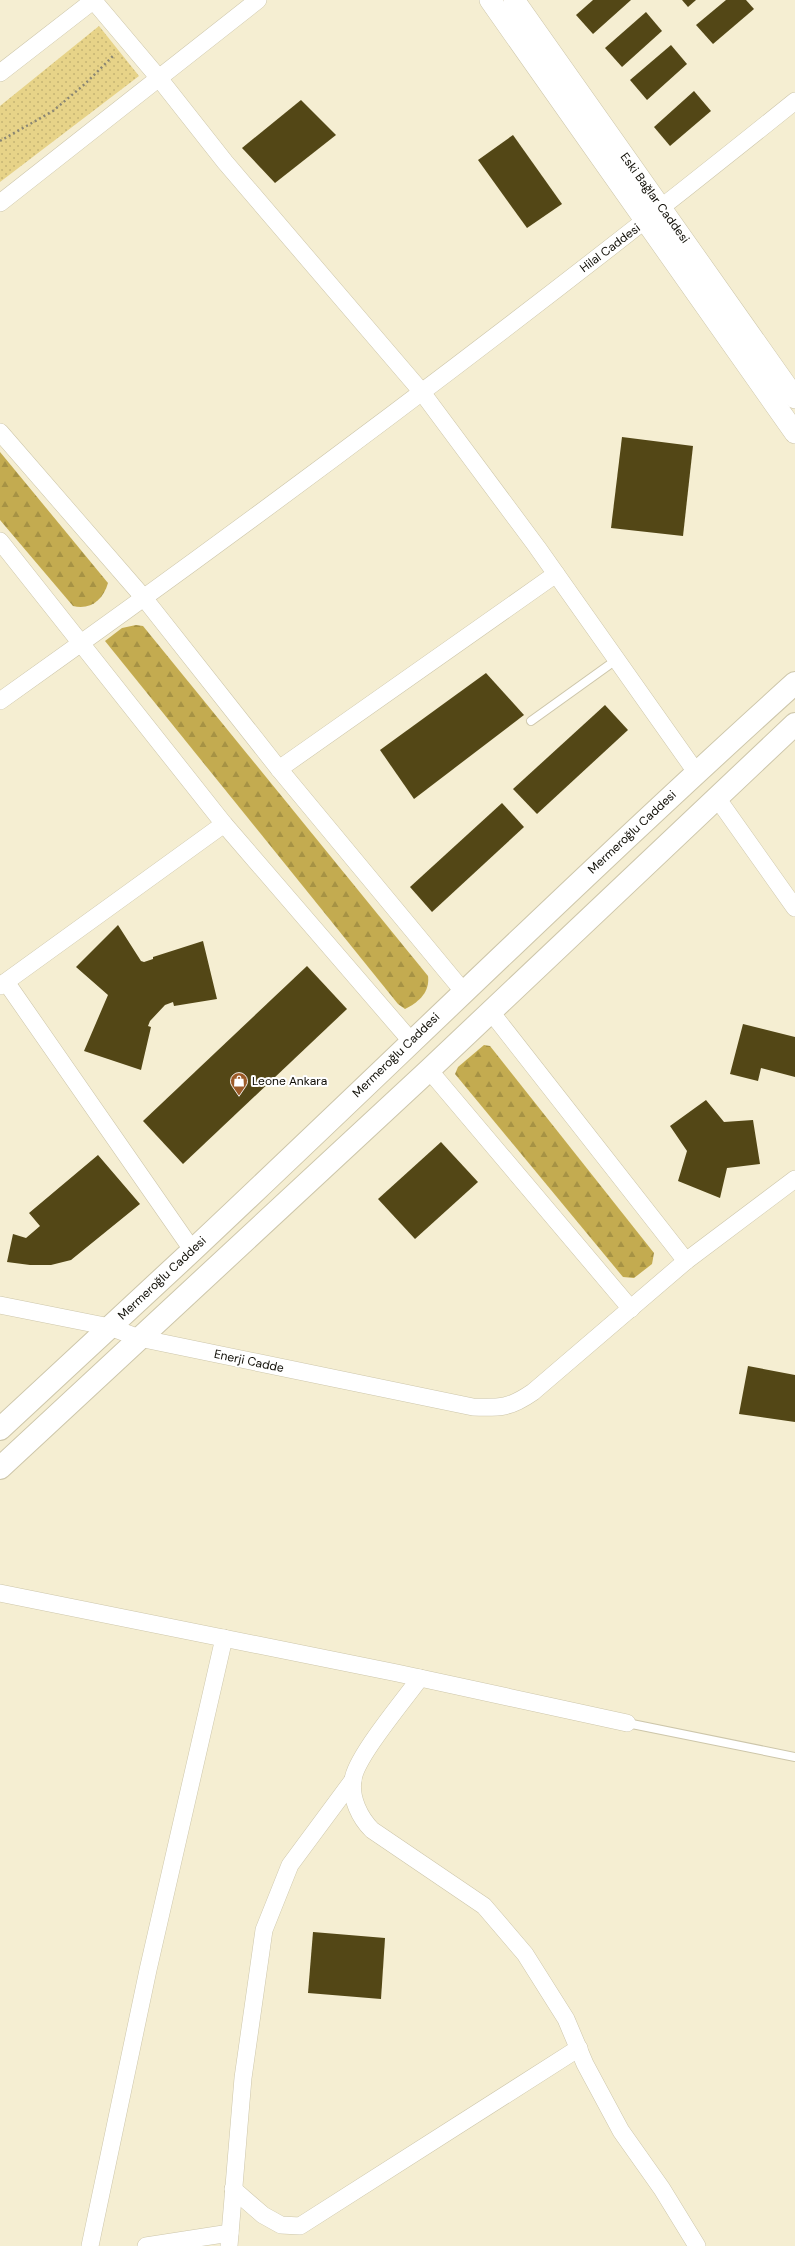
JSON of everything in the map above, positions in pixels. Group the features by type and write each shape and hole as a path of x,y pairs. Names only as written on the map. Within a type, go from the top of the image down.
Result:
{"main road":[{"name":"Mermeroğlu Caddesi","path":"0,1429 192,1251 463,991 696,772 795,683"},
{"path":"0,1468 491,1012 795,724"}],"street":[{"path":"0,73 94,0 158,77 225,162 421,391 556,574 696,772"},
{"path":"0,203 158,77 258,0"},
{"path":"490,0 795,433"},
{"name":"Eski Bağlar Caddesi","path":"514,0 663,208 795,398"},
{"name":"Hilal Caddesi","path":"0,702 144,598 421,391 663,208 795,101"},
{"path":"0,432 144,598 280,769 463,991"},
{"path":"0,541 224,824 411,1041"},
{"path":"280,769 556,574"},
{"path":"717,798 795,908"},
{"path":"192,1251 3,984 224,824"},
{"path":"491,1012 686,1261"},
{"path":"429,1070 631,1308"},
{"name":"Enerji Cadde","path":"0,1305 110,1327 139,1338 473,1407 499,1408 517,1403 533,1392 686,1261 795,1179"},
{"path":"0,1593 420,1678 626,1723"},
{"path":"90,2246 147,1978 224,1638"},
{"path":"146,2246 230,2240 243,2078 264,1930 290,1865 353,1780 364,1756 420,1678"},
{"path":"353,1780 353,1792 357,1808 363,1822 372,1830 466,1892 484,1906 525,1954 566,2019 621,2131 662,2189 696,2246"},
{"path":"233,2189 263,2215 281,2225 300,2226 579,2048"}],"lane":[{"path":"530,721 616,660"},
{"path":"626,1723 795,1757"}],"path":[{"path":"0,141 53,110 86,83 129,42"}],"green space":[{"path":"0,452 108,583 103,594 91,605 79,607 73,606 0,520"},
{"path":"136,625 143,626 428,976 425,992 415,1003 405,1009 398,1004 105,641 122,628"},
{"path":"484,1045 490,1046 654,1253 652,1264 634,1278 623,1277 455,1074 458,1067"}],"shaded area":[{"path":"99,26 139,76 0,182 0,106"}],"building":[{"path":"593,0 631,0 593,34 576,15"},
{"path":"682,0 696,0 688,7"},
{"path":"726,0 746,0 754,9 713,44 696,25"},
{"path":"646,12 662,31 622,67 605,48"},
{"path":"671,45 687,64 647,100 630,80"},
{"path":"694,91 711,111 670,146 654,127"},
{"path":"301,100 336,135 275,183 242,148"},
{"path":"513,135 562,204 527,228 478,160"},
{"path":"622,437 693,446 683,536 611,528"},
{"path":"486,673 524,715 414,799 380,750"},
{"path":"605,705 628,730 537,814 513,789"},
{"path":"502,803 524,827 432,912 410,887"},
{"path":"118,925 141,961 144,962 153,959 153,957 203,941 217,999 174,1006 173,1002 165,1005 150,1021 148,1026 151,1027 141,1070 84,1051 108,995 76,967"},
{"path":"307,966 347,1009 183,1164 143,1121"},
{"path":"743,1024 795,1037 795,1077 761,1068 758,1081 730,1074"},
{"path":"706,1100 724,1122 753,1120 760,1164 727,1168 720,1198 678,1181 687,1151 670,1126"},
{"path":"441,1142 478,1182 415,1239 378,1199"},
{"path":"98,1155 140,1204 71,1260 51,1265 30,1265 7,1262 13,1234 26,1238 40,1226 29,1213"},
{"path":"748,1366 795,1375 795,1422 739,1414"},
{"path":"313,1932 385,1938 381,1999 308,1993"}],"place":[{"name":"Leone Ankara","path":"239,1096"}]}
